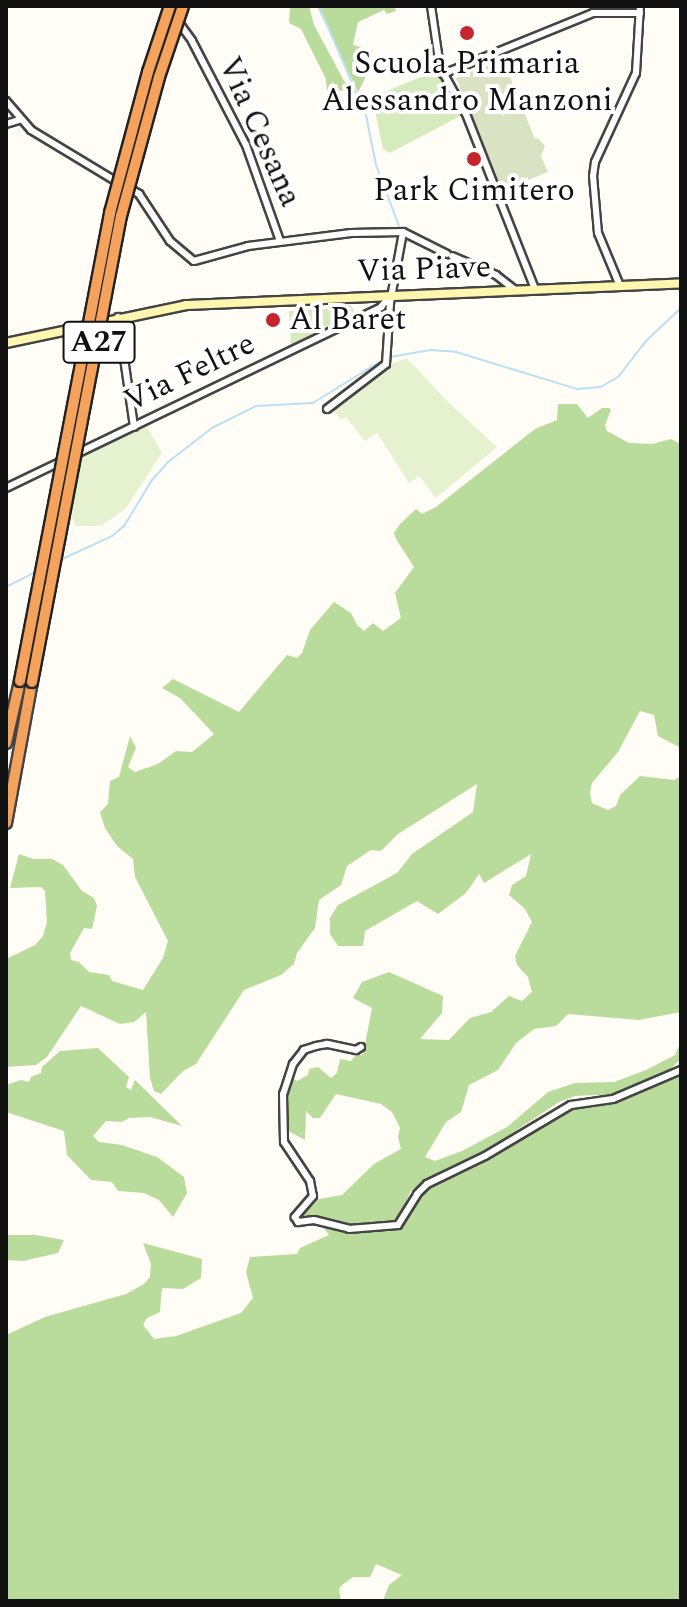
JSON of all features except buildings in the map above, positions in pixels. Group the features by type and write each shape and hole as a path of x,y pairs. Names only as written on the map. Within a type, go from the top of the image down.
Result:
{"highway":[{"name":"A27","path":"6,743 110,213 169,6"},
{"name":"A27","path":"6,823 121,216 155,90 183,6"}],"main road":[{"name":"Via Piave","path":"6,343 170,307 680,283"}],"street":[{"name":"Via Cesana","path":"169,6 192,41 246,145 280,241 351,233 403,232"},
{"path":"433,7 443,74 468,120 535,289"},
{"path":"443,74 593,13 640,10 636,73 600,150 593,176 598,233 620,286"},
{"path":"6,101 19,120 93,170 139,194 151,216 185,257 194,261 280,241"},
{"path":"6,124 19,120"},
{"path":"327,409 386,362 391,295 403,232 496,275 515,290"},
{"name":"Via Feltre","path":"6,488 381,307 391,295"},
{"path":"118,317 134,427"},
{"path":"361,1047 356,1050 327,1044 316,1046 304,1050 291,1069 283,1094 284,1142 310,1181 313,1196 295,1221 314,1220 364,1229 398,1225 427,1184 485,1156 571,1105 613,1099 681,1070"}],"green space":[{"path":"290,6 309,6 314,25 349,90 327,92 326,79 301,29 289,23"},
{"path":"317,6 394,6 396,11 387,14 384,10 358,22 353,45 373,50 370,69 358,92"},
{"path":"503,59 535,139 538,138 545,146 541,156 548,172 502,191 456,78"},
{"path":"438,70 462,115 390,153 383,149 372,97"},
{"path":"343,305 351,305 356,315 291,345 289,311 343,308"},
{"path":"407,358 447,401 497,447 436,498 419,476 409,483 377,433 365,441 346,417 341,420 332,408 388,365"},
{"path":"558,404 577,404 588,418 602,408 609,408 611,410 605,425 607,431 629,443 652,444 671,439 681,444 681,748 658,736 654,715 640,711 618,752 592,783 590,793 592,803 608,810 616,806 620,795 640,776 674,780 681,776 681,1012 639,1020 568,1014 556,1026 534,1029 516,1043 498,1070 469,1085 461,1112 446,1122 425,1157 435,1161 462,1151 507,1127 548,1092 575,1083 614,1082 646,1070 675,1055 681,1041 679,1061 665,1074 619,1094 575,1096 559,1102 473,1159 411,1190 399,1219 391,1225 370,1222 348,1228 315,1216 300,1218 319,1199 342,1195 374,1164 401,1149 398,1137 400,1128 392,1112 381,1104 336,1094 320,1118 313,1118 306,1111 305,1140 290,1132 283,1119 290,1076 297,1081 308,1075 309,1069 318,1067 331,1078 337,1073 340,1059 351,1061 356,1055 363,1055 372,1008 353,998 362,982 389,972 443,996 442,1013 420,1039 449,1040 470,1018 491,1012 509,996 522,1001 532,992 528,977 517,965 515,956 532,922 525,909 509,895 512,885 526,876 531,854 484,883 479,874 466,893 438,914 417,901 365,931 363,946 338,946 330,934 330,918 338,905 397,873 412,854 473,812 477,784 398,834 381,851 371,850 347,866 341,885 319,900 315,928 297,953 294,964 281,975 244,990 196,1064 183,1071 161,1094 154,1091 150,1078 146,1012 134,1022 120,1024 81,1006 47,1057 36,1065 6,1067 6,959 35,945 43,936 47,922 45,891 41,887 10,888 19,854 33,859 52,859 63,865 82,891 94,898 97,906 92,929 84,928 70,953 71,960 79,962 89,972 109,975 112,981 143,990 163,958 168,941 135,877 133,859 117,846 105,828 100,812 108,804 110,781 119,777 130,736 136,748 128,767 135,772 158,764 176,751 192,752 214,734 180,698 162,688 173,679 239,712 287,655 297,658 302,653 310,630 334,602 351,613 364,631 373,623 383,631 401,618 395,593 414,567 394,533 400,524 416,509 422,514 436,507 535,429 557,420"},
{"path":"145,423 162,453 126,508 101,526 75,526 66,495 62,463"},
{"path":"98,1048 129,1077 126,1087 131,1090 135,1080 182,1126 150,1117 129,1118 122,1122 106,1121 93,1136 99,1142 122,1145 157,1157 184,1177 187,1193 173,1217 159,1200 144,1193 118,1191 112,1182 91,1180 67,1155 64,1131 6,1112 6,1085 21,1080 29,1082 60,1051"},
{"path":"681,1064 681,1601 383,1601 389,1585 402,1575 376,1564 370,1577 353,1577 342,1585 339,1589 341,1601 6,1601 6,1335 45,1317 126,1294 144,1284 150,1277 151,1264 143,1243 202,1259 201,1278 183,1289 162,1288 160,1312 147,1318 143,1325 154,1339 176,1336 241,1313 253,1298 246,1272 250,1257 297,1254 300,1248 329,1235 318,1220 353,1232 394,1227 414,1193 475,1162 562,1105 576,1100 611,1099"},
{"path":"6,1235 36,1235 64,1240 58,1253 23,1261 6,1260"}],"waterway":[{"path":"319,6 366,115 376,165 400,229"},
{"path":"390,357 430,350 456,352 577,389 601,387 619,376 646,341 681,308"},
{"path":"60,560 112,536 124,526 152,480 168,462 212,428 256,406 313,403 384,359"},
{"path":"6,587 36,572"}],"place":[{"name":"Scuola Primaria Alessandro Manzoni","path":"467,33"},
{"name":"Park Cimitero","path":"474,159"},
{"name":"Al Baret","path":"273,320"}]}
